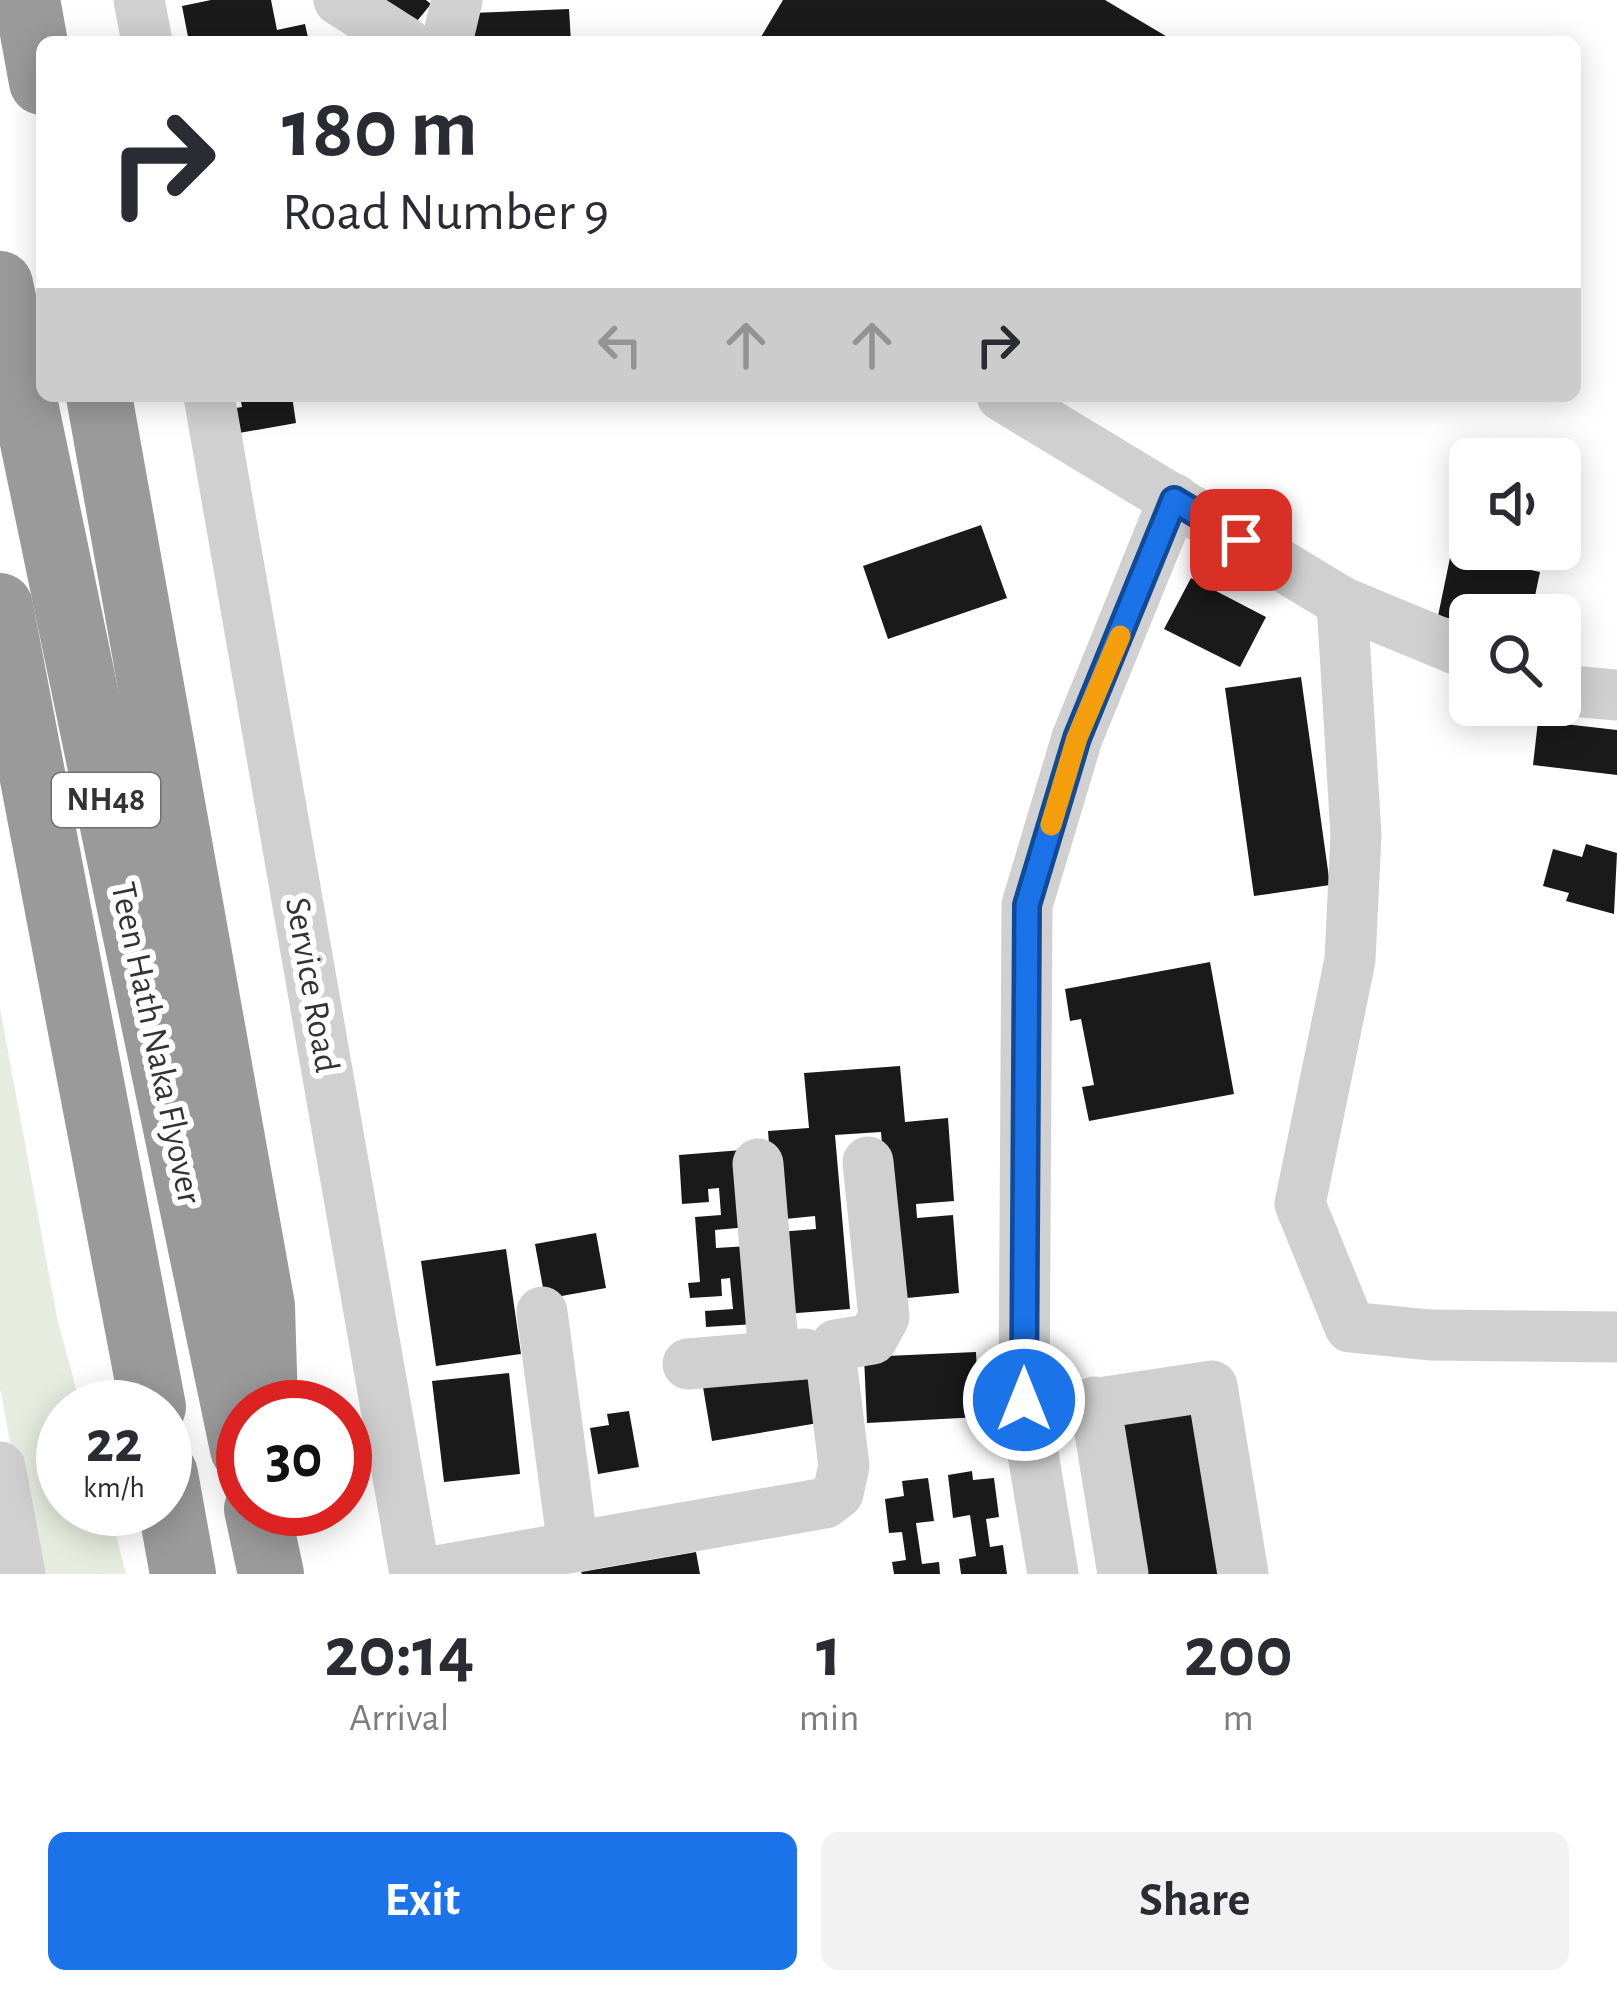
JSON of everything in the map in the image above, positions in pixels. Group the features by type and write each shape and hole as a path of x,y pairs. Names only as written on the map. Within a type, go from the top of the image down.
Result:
{"highway":[{"path":"27,0 36,49"},
{"name":"Teen Hath Naka Flyover","path":"0,284 227,1380"},
{"path":"100,402 262,1306 264,1380"},
{"name":"Teen Hath Naka Flyover","path":"0,606 148,1380"},
{"path":"0,842 102,1336 117,1380"},
{"path":"170,1536 183,1574"},
{"path":"176,1536 183,1574"}],"street":[{"path":"139,0 146,36"},
{"path":"339,0 396,36"},
{"path":"448,36 457,0"},
{"name":"Service Road","path":"210,402 417,1574"},
{"path":"1012,402 1342,602 1449,646"},
{"path":"1053,1574 1026,1414 1027,905 1077,738 1174,500"},
{"path":"1342,602 1356,836 1350,960 1300,1204 1350,1327 1430,1335 1617,1337"},
{"path":"1581,692 1617,695"},
{"path":"688,1364 830,1352 836,1345 872,1339 884,1317 868,1162"},
{"path":"758,1164 775,1357"},
{"path":"542,1312 573,1547"},
{"path":"417,1574 825,1502 838,1493 844,1466 830,1352"},
{"path":"1026,1414 1212,1386 1243,1574"},
{"path":"1095,1402 1123,1574"},
{"path":"1,1477 20,1574"}],"shaded area":[{"path":"0,1008 57,1318 74,1380 36,1380 36,1536 116,1536 126,1574 35,1574 0,1388"}],"building":[{"path":"211,0 271,0 277,30 305,24 308,36 188,36 182,6"},
{"path":"367,0 426,0 431,4 408,32"},
{"path":"783,0 1105,0 1166,36 762,36"},
{"path":"569,9 571,36 473,36 472,13"},
{"path":"241,402 293,402 296,423 222,436 218,411 242,407"},
{"path":"981,525 1007,598 888,639 863,566"},
{"path":"1449,563 1449,570 1540,572 1535,594 1449,594 1449,618 1438,616"},
{"path":"1191,578 1266,617 1240,667 1164,629"},
{"path":"1301,677 1330,885 1254,896 1225,688"},
{"path":"1537,726 1617,730 1617,775 1533,765"},
{"path":"1586,844 1617,853 1614,914 1566,901 1569,893 1543,886 1553,849 1582,857"},
{"path":"1210,962 1234,1094 1089,1121 1082,1087 1094,1085 1081,1019 1070,1021 1065,989"},
{"path":"900,1066 905,1122 948,1118 954,1201 916,1204 917,1218 953,1215 959,1293 907,1298 892,1267 881,1132 835,1135 850,1309 784,1314 778,1232 816,1229 815,1216 775,1220 768,1131 809,1128 804,1073"},
{"path":"742,1150 748,1227 715,1230 716,1248 749,1246 756,1324 706,1327 705,1311 733,1309 730,1278 721,1279 722,1296 690,1298 688,1283 700,1282 695,1217 721,1215 719,1188 708,1189 709,1202 682,1204 679,1155"},
{"path":"596,1233 606,1288 545,1299 535,1244"},
{"path":"506,1249 521,1354 436,1366 421,1261"},
{"path":"976,1352 979,1417 867,1423 864,1357"},
{"path":"815,1369 824,1422 712,1441 703,1387"},
{"path":"509,1373 520,1474 444,1482 432,1381"},
{"path":"1207,1390 1233,1574 1131,1574 1108,1404"},
{"path":"629,1411 639,1467 598,1474 590,1428 609,1425 607,1414"},
{"path":"972,1471 973,1480 994,1478 999,1517 986,1519 990,1547 1003,1545 1007,1574 961,1574 959,1559 976,1556 970,1515 953,1518 948,1475"},
{"path":"928,1478 934,1521 916,1523 922,1564 939,1562 940,1574 894,1574 892,1562 906,1560 902,1532 889,1533 885,1499 904,1496 902,1481"},
{"path":"696,1552 700,1574 581,1572"}],"slow traffic":[{"path":"1051,825 1077,738 1120,636"}],"route":[{"path":"1024,1400 1027,905 1077,738 1174,500 1241,540"}]}
